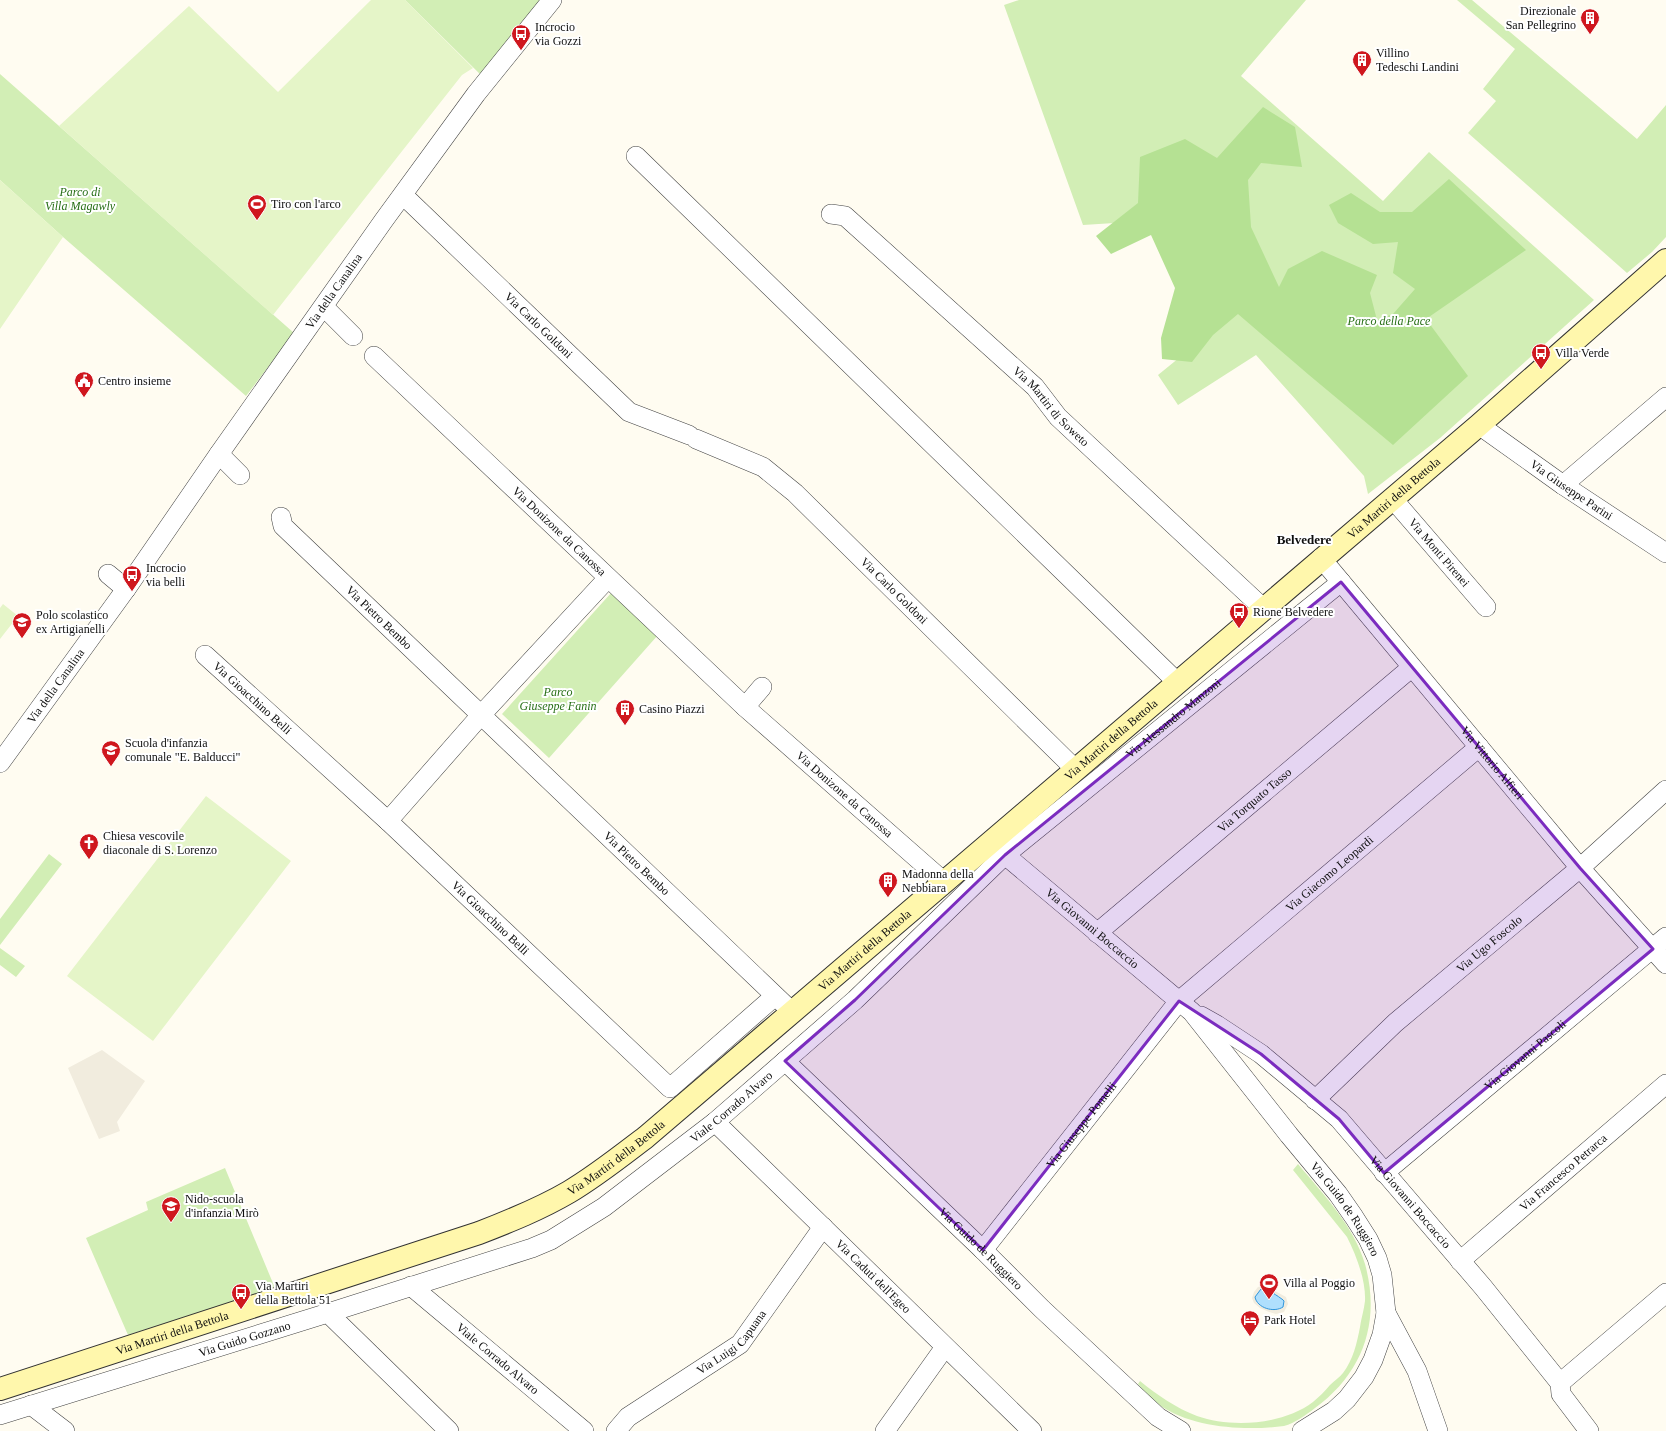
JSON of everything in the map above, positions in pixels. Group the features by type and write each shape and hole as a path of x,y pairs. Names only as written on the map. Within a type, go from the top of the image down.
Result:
{"main road":[{"name":"Via Martiri della Bettola","path":"0,1389 479,1232 541,1207 596,1174 633,1147 943,881 1264,609 1321,558 1478,425 1666,260"}],"street":[{"name":"Via della Canalina","path":"0,763 126,590 219,454 476,94 552,0"},
{"path":"636,156 1177,682"},
{"name":"Via Carlo Goldoni","path":"403,195 629,412 763,467 795,493 1075,769"},
{"name":"Via Martiri di Soweto","path":"831,214 845,216 1035,387 1058,417 1264,609"},
{"path":"324,306 353,336"},
{"name":"Via Donizone da Canossa","path":"374,356 745,707 943,881"},
{"path":"1563,485 1666,397"},
{"name":"Via Giuseppe Parini","path":"1478,425 1563,485 1664,549"},
{"path":"219,454 240,475"},
{"name":"Via Monti Pirenei","path":"1392,498 1486,607"},
{"name":"Via Pietro Bembo","path":"281,517 283,526 791,1012"},
{"name":"Via Vittorio Alfieri","path":"1321,558 1411,668 1580,868 1659,943 1666,964"},
{"path":"108,574 126,590"},
{"path":"388,821 482,715 608,578"},
{"name":"Via Alessandro Manzoni","path":"1005,855 1341,582"},
{"name":"Via Gioacchino Belli","path":"205,655 388,821 670,1088 775,996"},
{"name":"Via Torquato Tasso","path":"1097,933 1411,668"},
{"path":"745,707 762,688"},
{"name":"Via Giacomo Leopardi","path":"1186,1006 1479,747"},
{"name":"Via Ugo Foscolo","path":"1315,1100 1395,1023 1580,868 1666,790"},
{"name":"Via Giovanni Boccaccio","path":"1005,855 1186,1006 1261,1054 1339,1119 1460,1261 1560,1383 1562,1394 1589,1431"},
{"name":"Viale Corrado Alvaro","path":"328,1313 525,1250 551,1240 604,1207 715,1122 856,1000 1005,855"},
{"name":"Via Giovanni Pascoli","path":"1384,1172 1659,943"},
{"name":"Via Giuseppe Pomelli","path":"983,1250 1186,1006"},
{"name":"Via Guido de Ruggiero","path":"1186,1006 1354,1217 1377,1258 1382,1275 1386,1314 1382,1335 1373,1360 1364,1377 1347,1398 1334,1410 1302,1431"},
{"name":"Via Guido de Ruggiero","path":"784,1061 1158,1417 1181,1431"},
{"name":"Via Francesco Petrarca","path":"1460,1261 1666,1084"},
{"name":"Via Caduti dell'Egeo","path":"715,1122 1032,1431"},
{"name":"Via Luigi Capuana","path":"616,1431 628,1417 740,1344 823,1227"},
{"name":"Viale Corrado Alvaro","path":"411,1286 584,1431"},
{"path":"1560,1383 1666,1293"},
{"path":"328,1313 449,1431"},
{"name":"Via Guido Gozzano","path":"0,1415 328,1313"},
{"path":"1386,1314 1416,1371 1438,1431"},
{"path":"885,1431 945,1347"},
{"path":"31,1405 65,1431"}],"highlighted area":[{"path":"1341,582 1580,868 1653,949 1384,1173 1339,1119 1261,1054 1179,1001 983,1250 785,1061 855,1000 1005,855"}],"green space":[{"name":"Tiro con l'arco","path":"371,0 405,0 473,68 462,75 273,315 59,126 189,6 278,92"},
{"path":"405,0 552,0 487,81"},
{"name":"Parco della Pace","path":"1019,0 1306,0 1241,76 1383,201 1429,152 1594,300 1440,438 1368,494 1364,476 1256,355 1178,405 1158,375 1217,327 1146,221 1083,225 1004,5"},
{"path":"1457,0 1472,0 1637,139 1666,105 1666,237 1652,252 1627,273 1468,133 1496,101 1483,89 1515,49"},
{"name":"Parco di Villa Magawly","path":"0,74 294,333 246,396 63,237 0,180"},
{"path":"1263,107 1295,127 1302,167 1261,163 1248,180 1251,227 1279,287 1288,269 1322,251 1377,275 1370,293 1377,320 1393,314 1415,289 1393,273 1398,242 1373,244 1338,223 1329,205 1351,193 1380,212 1412,212 1449,179 1526,250 1426,319 1468,376 1393,445 1238,314 1213,335 1192,362 1162,359 1161,338 1175,288 1151,235 1111,254 1096,236 1138,203 1140,157 1185,139 1217,158"},
{"path":"0,180 63,237 0,329"},
{"name":"Parco Giuseppe Fanin","path":"612,592 658,635 549,758 502,714"},
{"path":"3,604 18,616 0,639 0,608"},
{"path":"206,796 291,861 153,1041 67,976"},
{"path":"49,854 62,864 0,945 0,919"},
{"path":"0,948 25,966 16,977 0,965"},
{"path":"1298,1164 1346,1224 1360,1250 1365,1264 1371,1306 1369,1326 1364,1345 1356,1362 1345,1379 1332,1394 1304,1416 1284,1426 1236,1428 1203,1423 1172,1413 1150,1398 1138,1384 1140,1381 1167,1401 1197,1416 1225,1422 1256,1422 1287,1416 1301,1410 1322,1394 1342,1374 1349,1363 1356,1345 1365,1304 1362,1276 1347,1237 1293,1170"},
{"path":"225,1168 275,1288 128,1335 86,1238 148,1210 146,1202"}],"shaded area":[{"path":"102,1050 145,1081 117,1122 120,1131 99,1139 68,1068"},
{"path":"1264,1285 1270,1287 1286,1297 1288,1304 1284,1312 1276,1314 1269,1312 1260,1308 1254,1303 1252,1298 1258,1287","holes":["1271,1292 1274,1295 1281,1297 1284,1305 1281,1309 1277,1310 1266,1308 1256,1301"]}],"water":[{"name":"Villa al Poggio","path":"1261,1289 1266,1289 1283,1300 1283,1307 1275,1310 1262,1307 1256,1301 1255,1297"}],"place":[{"name":"Direzionale San Pellegrino","path":"1590,35"},
{"name":"Incrocio via Gozzi","path":"521,51"},
{"name":"Villino Tedeschi Landini","path":"1362,77"},
{"name":"Tiro con l'arco","path":"257,221"},
{"name":"Villa Verde","path":"1541,370"},
{"name":"Centro insieme","path":"84,398"},
{"name":"Incrocio via belli","path":"132,592"},
{"name":"Rione Belvedere","path":"1239,629"},
{"name":"Polo scolastico ex Artigianelli","path":"22,639"},
{"name":"Casino Piazzi","path":"625,726"},
{"name":"Scuola d'infanzia comunale \"E. Balducci\"","path":"111,767"},
{"name":"Chiesa vescovile diaconale di S. Lorenzo","path":"89,860"},
{"name":"Madonna della Nebbiara","path":"888,898"},
{"name":"Nido-scuola d'infanzia Mirò","path":"171,1223"},
{"name":"Villa al Poggio","path":"1269,1300"},
{"name":"Via Martiri della Bettola 51","path":"241,1310"},
{"name":"Park Hotel","path":"1250,1337"}],"district":[{"name":"Belvedere","path":"1304,539"}]}
